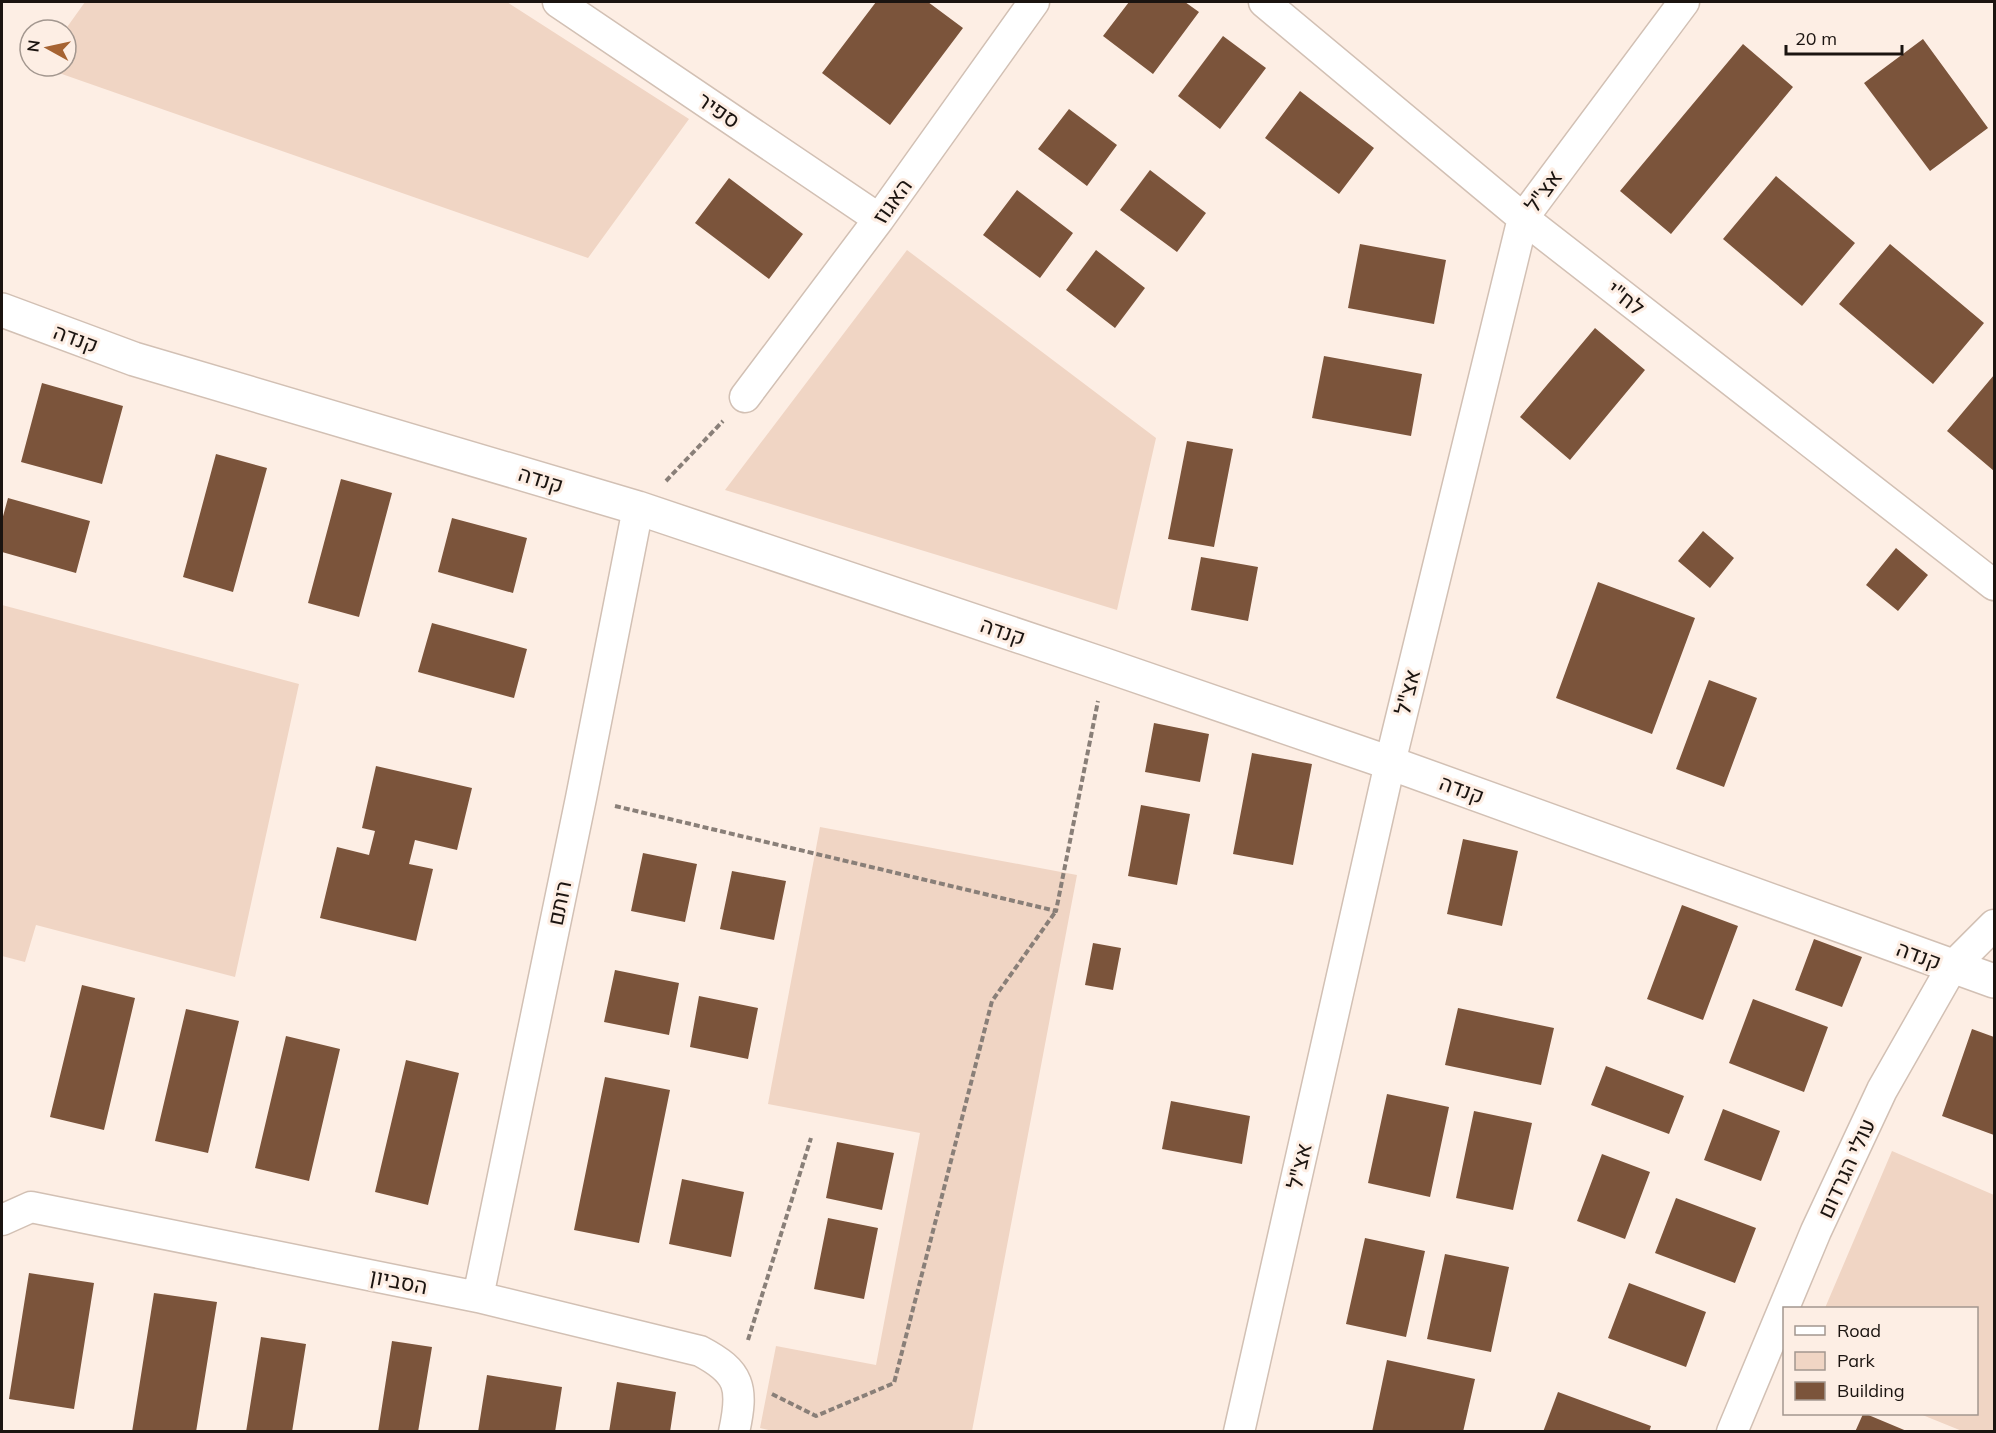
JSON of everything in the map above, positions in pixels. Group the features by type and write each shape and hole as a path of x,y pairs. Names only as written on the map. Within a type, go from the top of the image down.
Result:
{"street":[{"name":"ספיר","path":"558,2 879,219"},
{"name":"האגוז","path":"745,397 879,219 1034,2"},
{"name":"לח\"י","path":"1264,2 1523,218 1995,585"},
{"name":"אצ\"ל","path":"1239,1431 1390,763 1523,218 1684,2"},
{"name":"קנדה","path":"2,310 134,359 638,508 1105,665 1390,763 1995,981"},
{"name":"רותם","path":"478,1297 638,508"},
{"name":"עולי הגרדום","path":"1784,1307 1816,1231 1882,1090 1952,967 1995,925"},
{"name":"הסביון","path":"2,1220 31,1206 478,1297 700,1350 719,1361 735,1376"},
{"name":"עולי הגרדום","path":"1732,1431 1783,1310"},
{"path":"734,1431 739,1394 735,1376"}],"path":[{"path":"638,508 692,456 745,397"},
{"path":"811,1138 757,1316 735,1376 816,1416 894,1383 992,1001 1056,911 1105,665"},
{"path":"581,798 1056,911"}],"green space":[{"path":"85,2 507,2 689,119 588,258 73,78 78,78 78,18 74,18"},
{"path":"907,250 1156,438 1117,610 725,490"},
{"path":"2,605 299,684 235,977 36,925 25,962 2,956"},
{"path":"820,827 1077,875 972,1431 777,1432 760,1428 776,1346 876,1365 920,1133 768,1104"},
{"path":"1892,1151 1994,1195 1994,1431 1962,1431 1922,1415 1978,1415 1978,1307 1825,1307"}],"building":[{"path":"876,2 928,2 963,28 890,125 822,73"},
{"path":"1129,2 1185,2 1199,12 1153,74 1103,36"},
{"path":"1223,36 1266,68 1220,129 1178,96"},
{"path":"1923,39 1988,128 1930,171 1864,83"},
{"path":"1743,44 1793,87 1671,234 1620,191"},
{"path":"1300,91 1374,148 1339,194 1265,138"},
{"path":"1069,109 1117,145 1087,186 1038,149"},
{"path":"1150,170 1206,213 1177,252 1120,210"},
{"path":"1776,176 1855,243 1802,306 1723,239"},
{"path":"729,178 803,234 769,279 695,223"},
{"path":"1017,190 1073,233 1040,278 983,235"},
{"path":"1360,244 1446,260 1434,324 1348,308"},
{"path":"1890,244 1984,323 1933,384 1839,304"},
{"path":"1096,250 1145,288 1115,328 1066,290"},
{"path":"1595,328 1645,370 1570,460 1520,417"},
{"path":"1324,356 1422,374 1411,436 1312,418"},
{"path":"1994,375 1994,471 1947,431"},
{"path":"42,383 123,406 102,484 21,462"},
{"path":"1187,441 1233,449 1214,547 1168,539"},
{"path":"216,454 267,468 233,592 183,577"},
{"path":"341,479 392,493 359,617 308,603"},
{"path":"8,498 90,521 76,573 2,552 2,520"},
{"path":"452,518 527,538 513,593 438,572"},
{"path":"1703,531 1734,558 1710,588 1678,561"},
{"path":"1896,548 1928,575 1898,611 1866,585"},
{"path":"1201,557 1258,567 1248,621 1191,610"},
{"path":"1598,582 1695,618 1652,734 1556,698"},
{"path":"432,623 527,649 514,698 418,672"},
{"path":"1709,680 1757,698 1724,787 1676,769"},
{"path":"1154,723 1209,734 1200,782 1145,772"},
{"path":"1252,753 1312,764 1293,865 1233,854"},
{"path":"376,766 472,788 457,850 415,840 409,864 433,869 416,941 320,918 337,847 369,855 375,831 362,828"},
{"path":"1141,805 1190,814 1177,885 1128,876"},
{"path":"1463,839 1518,851 1502,926 1447,914"},
{"path":"643,853 697,864 685,922 631,911"},
{"path":"732,871 786,881 774,940 720,929"},
{"path":"1682,905 1738,926 1703,1020 1647,999"},
{"path":"1814,939 1862,957 1842,1007 1795,990"},
{"path":"1093,943 1121,948 1113,990 1085,985"},
{"path":"615,970 679,983 669,1035 604,1022"},
{"path":"82,985 135,998 104,1130 50,1117"},
{"path":"699,996 758,1008 748,1059 690,1047"},
{"path":"1753,999 1828,1027 1804,1092 1729,1063"},
{"path":"1458,1008 1554,1028 1541,1085 1445,1065"},
{"path":"186,1009 239,1021 208,1153 155,1141"},
{"path":"1972,1029 1994,1037 1994,1135 1942,1116"},
{"path":"286,1036 340,1049 309,1181 255,1168"},
{"path":"406,1060 459,1073 428,1205 375,1192"},
{"path":"1606,1066 1684,1096 1669,1134 1591,1105"},
{"path":"605,1077 670,1090 639,1243 574,1230"},
{"path":"1387,1094 1449,1107 1430,1197 1368,1183"},
{"path":"1171,1101 1250,1116 1242,1164 1162,1149"},
{"path":"1723,1109 1780,1131 1761,1181 1704,1160"},
{"path":"1474,1111 1532,1123 1513,1210 1456,1198"},
{"path":"837,1142 894,1153 882,1210 826,1198"},
{"path":"1602,1154 1650,1172 1625,1239 1577,1221"},
{"path":"682,1179 744,1192 731,1257 669,1244"},
{"path":"1676,1198 1756,1228 1735,1283 1655,1253"},
{"path":"828,1218 878,1228 864,1299 814,1289"},
{"path":"1365,1238 1425,1251 1406,1337 1346,1324"},
{"path":"1445,1254 1509,1267 1491,1352 1427,1339"},
{"path":"29,1273 94,1283 74,1409 9,1399"},
{"path":"1629,1283 1706,1312 1686,1367 1608,1338"},
{"path":"154,1293 217,1302 196,1432 132,1432"},
{"path":"261,1337 306,1344 292,1432 246,1432"},
{"path":"392,1341 432,1347 418,1432 378,1432"},
{"path":"1387,1360 1475,1379 1463,1432 1372,1432"},
{"path":"487,1375 562,1387 555,1432 478,1432"},
{"path":"617,1382 676,1392 670,1432 609,1432"},
{"path":"1558,1392 1651,1426 1649,1432 1543,1432"},
{"path":"1863,1415 1868,1415 1909,1432 1855,1432"}]}
